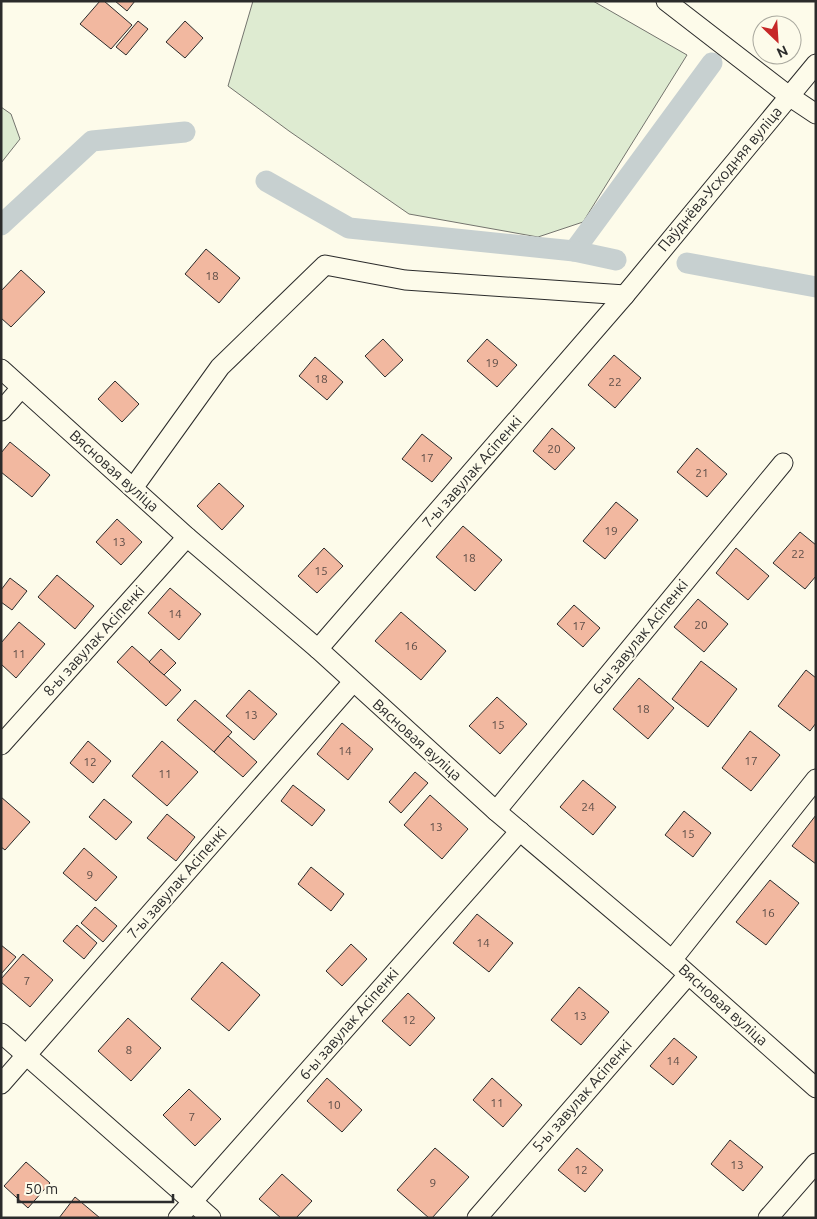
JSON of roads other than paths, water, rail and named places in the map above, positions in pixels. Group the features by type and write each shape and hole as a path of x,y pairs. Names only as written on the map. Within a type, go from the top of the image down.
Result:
{"street":[{"path":"666,1 789,96 816,114"},
{"name":"Паўднёва-Усходняя вуліца","path":"625,294 816,64"},
{"path":"133,488 220,367 325,266 406,280 625,294"},
{"name":"7-ы завулак Асіпенкі","path":"318,649 625,294"},
{"name":"Вясновая вуліца","path":"1,370 188,537 318,649 496,811 672,960 816,1088"},
{"path":"1,411 22,388"},
{"name":"6-ы завулак Асіпенкі","path":"496,811 784,462"},
{"name":"8-ы завулак Асіпенкі","path":"1,745 188,537"},
{"name":"7-ы завулак Асіпенкі","path":"1,1084 353,682"},
{"path":"672,960 816,779"},
{"name":"6-ы завулак Асіпенкі","path":"178,1218 520,831"},
{"name":"5-ы завулак Асіпенкі","path":"477,1218 688,975"},
{"path":"1,1033 210,1218"},
{"path":"768,1218 816,1163"}],"waterway":[{"path":"266,181 349,228 574,251 712,63"},
{"path":"1,225 92,141 185,132"},
{"path":"574,251 616,260"},
{"path":"687,263 816,287"}]}
